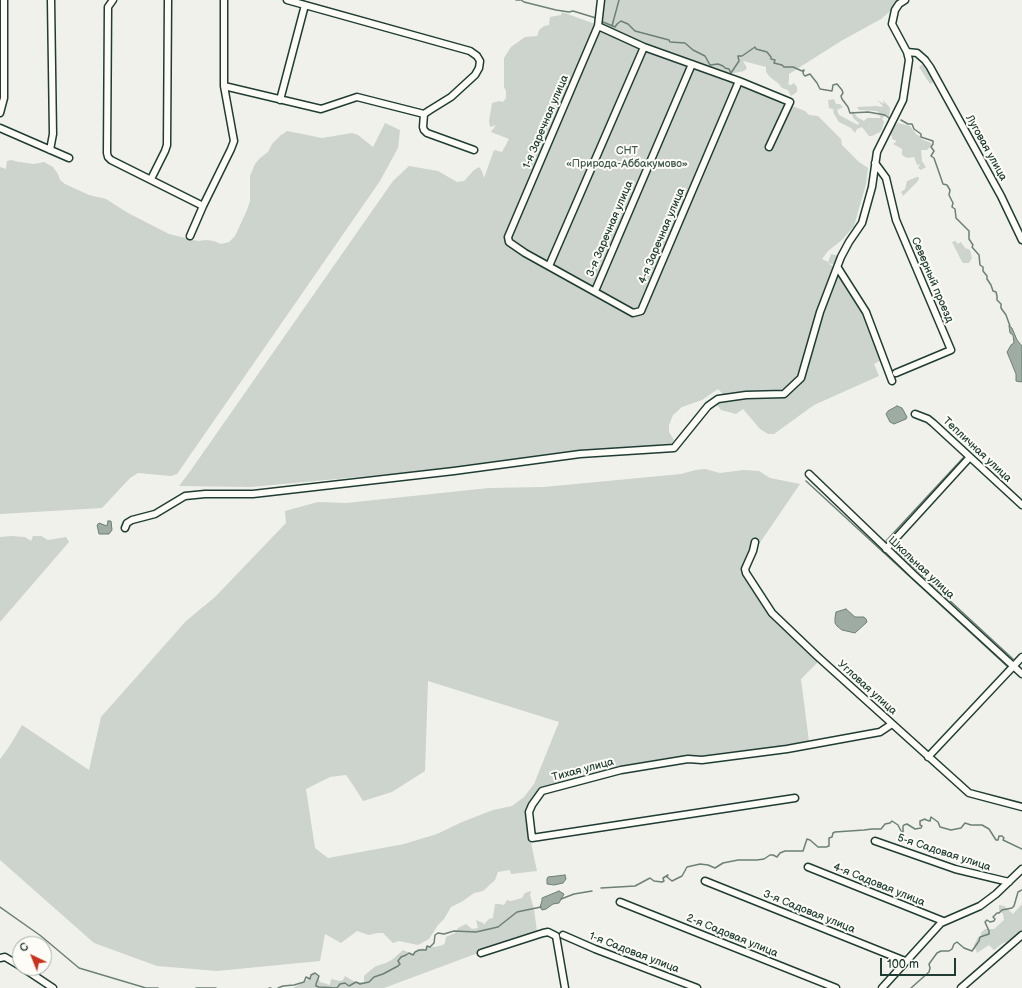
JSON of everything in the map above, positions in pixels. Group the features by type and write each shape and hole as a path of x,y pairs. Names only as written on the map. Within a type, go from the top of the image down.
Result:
{"street":[{"path":"0,113 4,98 4,0"},
{"path":"50,150 53,134 51,0"},
{"path":"113,0 108,7 107,154 111,160 203,206"},
{"path":"151,179 167,145 168,0"},
{"path":"190,236 234,141 224,86 224,0"},
{"path":"224,86 321,109 357,97 424,114 451,97 475,75 479,68 480,61 473,53 287,0"},
{"name":"1-я Заречная улица","path":"549,266 525,253 509,242 508,237 598,26 601,0"},
{"path":"125,528 127,523 132,520 155,514 185,496 205,494 253,494 477,468 580,454 674,448 708,406 718,399 746,395 784,394 801,378 820,312 841,257 862,223 868,206 876,154 903,100 909,60 907,52 892,24 895,10 899,4 905,0"},
{"path":"280,100 305,5"},
{"path":"598,26 644,47 739,80 790,102 768,147"},
{"path":"594,292 549,266 644,47"},
{"name":"Луговая улица","path":"907,52 917,53 930,67 1001,196 1022,240"},
{"name":"3-я Заречная улица","path":"594,292 692,64"},
{"name":"4-я Заречная улица","path":"594,292 633,313 641,311 739,80"},
{"path":"424,114 423,127 427,133 474,150"},
{"path":"0,128 69,158"},
{"name":"Северный проезд","path":"875,163 886,178 896,220 951,350 896,374"},
{"path":"838,268 866,312 892,381"},
{"name":"Тепличная улица","path":"915,414 928,419 1022,505"},
{"path":"886,549 970,457"},
{"name":"Школьная улица","path":"810,474 886,549 1022,674"},
{"name":"Угловая улица","path":"755,542 753,551 745,569 746,573 772,613 969,793 1022,807"},
{"path":"928,757 1022,657"},
{"name":"Тихая улица","path":"795,798 532,838 529,812 542,791 621,770 688,760 702,760 787,749 880,732 892,724"},
{"name":"5-я Садовая улица","path":"875,841 955,869 1009,882"},
{"name":"4-я Садовая улица","path":"808,867 944,921"},
{"path":"882,988 905,961 944,921 980,906 996,894 1022,870"},
{"name":"3-я Садовая улица","path":"705,881 905,961"},
{"name":"2-я Садовая улица","path":"620,902 836,988"},
{"path":"481,952 548,932 556,936 564,988"},
{"name":"1-я Садовая улица","path":"563,935 595,949 697,988"},
{"path":"961,988 1022,935"},
{"path":"0,958 5,956 12,961"},
{"path":"35,976 53,988"}],"green space":[{"name":"СНТ «Природа-Аббакумово»","path":"601,0 903,0 881,19 841,41 789,74 788,84 791,85 794,83 797,87 797,92 791,96 788,90 782,88 770,77 766,72 766,67 743,61 747,68 744,71 729,74 792,100 790,105 805,111 809,115 818,116 841,139 842,145 859,162 868,168 866,184 854,226 842,240 828,251 822,259 828,262 831,254 839,256 836,265 828,263 834,267 864,315 881,360 874,364 879,376 814,405 774,434 768,434 760,429 743,409 736,414 721,410 716,404 722,393 718,389 702,400 682,407 673,415 669,425 669,432 674,440 669,447 582,450 454,468 251,487 179,486 393,181 409,166 438,171 457,182 464,181 474,170 479,167 484,178 494,150 502,152 509,139 491,132 496,125 490,127 489,121 492,103 499,101 503,102 506,98 506,91 504,87 504,58 511,47 525,37 537,36 539,30 544,26 549,25 550,17 561,15 562,12 595,24"},
{"path":"924,63 935,81 930,84 919,67"},
{"path":"834,99 836,104 840,104 843,107 837,110 839,115 858,125 859,123 854,119 851,113 853,111 857,117 864,121 867,118 881,118 877,111 859,110 857,107 883,107 877,100 884,104 883,100 890,108 889,118 887,115 882,118 884,122 882,129 880,132 872,136 869,136 862,127 857,129 855,133 851,128 839,122 833,109 829,108 828,100"},
{"path":"385,123 400,130 398,148 380,181 177,474 171,476 138,473 130,478 102,508 0,514 0,167 6,169 7,161 11,160 34,164 44,162 53,167 60,180 65,184 89,195 106,199 128,213 169,234 198,241 214,241 221,244 229,242 235,236 247,210 250,201 250,176 255,164 268,152 272,144 281,135 287,131 322,138 352,133 358,135 373,147"},
{"path":"898,123 910,126 921,139 931,143 927,150 921,150 922,161 926,167 921,170 918,168 920,164 917,165 914,157 907,158 902,155 902,149 893,144 897,141 892,139 892,136 889,134 893,127"},
{"path":"919,177 918,181 903,196 901,192 905,189 907,181"},
{"path":"956,241 957,244 961,242 965,248 970,250 972,258 969,263 963,263 961,260 952,242"},
{"path":"705,469 720,473 743,470 759,471 770,478 800,484 742,569 768,613 819,661 801,679 809,742 703,758 620,768 540,788 528,810 530,838 537,871 511,874 510,870 498,872 495,880 483,891 474,893 451,907 429,939 418,945 399,941 393,943 383,933 369,935 357,931 341,943 325,934 320,961 217,971 157,966 94,943 0,860 0,759 22,725 89,770 101,717 186,621 215,597 286,523 285,511 318,502 346,503 489,488 544,487 681,474","holes":["428,681 559,722 534,784 524,797 512,806 493,810 437,834 404,844 328,858 315,848 306,789 330,777 346,775 363,801 392,792 425,771"]},
{"path":"33,536 41,536 48,540 66,537 69,542 0,622 0,537 25,537 31,541"},
{"path":"531,891 530,895 534,909 537,931 384,988 293,988 310,978 313,974 318,976 320,982 330,985 331,979 340,981 343,980 345,976 355,982 364,982 364,976 367,973 376,966 393,959 403,950 412,954 423,948 425,950 427,946 435,947 443,945 446,937 455,933 458,928 466,924 472,929 478,928 476,920 485,925 489,919 493,918 495,904 504,905 507,900 511,901 522,898 525,893"},
{"path":"1022,904 1022,936 1012,944 1007,942 1003,943 994,950 989,945 977,953 974,945 978,937 981,938 981,933 985,929 994,929 1004,920 1003,914 999,910 999,905 1004,906 1013,914"}],"shaded area":[{"path":"1009,326 1012,328 1017,340 1022,346 1021,382 1016,381 1016,374 1007,352 1014,343 1013,335 1010,333"},
{"path":"897,406 902,408 907,417 906,419 894,424 890,422 886,414 888,411"},
{"path":"108,521 111,521 112,530 109,534 99,534 97,525 99,523 107,526"},
{"path":"846,609 855,617 864,617 866,619 867,622 855,633 842,630 835,623 836,612"},
{"path":"565,875 566,879 563,883 554,885 547,884 548,877"},
{"path":"559,891 564,894 559,903 553,904 542,910 540,907 542,898"}],"waterway":[{"path":"521,0 556,10 569,12 573,11 596,18"},
{"path":"612,26 619,0"},
{"path":"603,22 615,27 621,21 628,24 635,31 669,40 670,42 685,43 693,50 705,56 710,65 718,64 729,69 731,73 739,61 738,56 742,56 755,47 756,49 767,52 771,59 775,60 774,63 784,67 793,67 802,71 804,70 804,75 810,74 820,89 832,91 833,85 837,84 842,90 842,99 848,107 850,113 868,112 885,115 889,118"},
{"path":"901,120 908,124 912,124 914,129 921,134 921,137 933,141 931,147 934,151 931,156 934,158 943,184 947,185 950,190 949,195 953,203 952,207 955,209 956,218 969,231 969,239 973,245 972,247 979,255 980,265 983,267 983,271 987,276 993,291 996,292 997,300 1001,304 1001,308 1006,315 1010,326"},
{"path":"886,541 963,458"},
{"path":"806,481 1009,668"},
{"path":"896,551 1013,659"},
{"path":"601,888 635,886 650,878 654,881 662,882 664,881 663,878 668,875 667,877 672,881 682,876 687,867 700,864 715,868 723,863 738,860 757,860 764,859 770,855 777,857 780,853 785,851 803,851 807,839 818,847 826,847 829,846 829,838 832,837 833,833 835,832 881,829 885,824 892,821 898,825 902,833 904,825 907,824 915,829 921,828 922,826 920,825 920,821 925,819 930,821 931,817 938,822 940,827 951,830 961,828 965,823 971,825 982,825 989,829 996,840 998,840 999,836 1002,836 1004,838 1003,840 1022,849"},
{"path":"911,988 929,972 929,964 937,953 941,951 949,951 957,942 964,948 972,951 980,937 989,934 985,922 987,920 990,922 994,921 995,919 993,917 997,913 1002,910 1012,908 1018,892 1022,890"},
{"path":"561,899 574,894 592,891"},
{"path":"0,907 41,936 79,968 146,988 158,988"},
{"path":"278,988 304,982 306,977 310,979 311,975 315,973 319,976 316,984 316,986 319,987 337,988 340,984 345,983 349,986 356,982 360,984 369,982 374,977 398,966 400,964 398,961 401,957 409,953 413,955 419,950 426,950 427,946 430,947 434,943 435,935 438,933 444,934 454,931 476,932 498,927 517,912 541,907"},
{"path":"196,988 216,988"}]}
